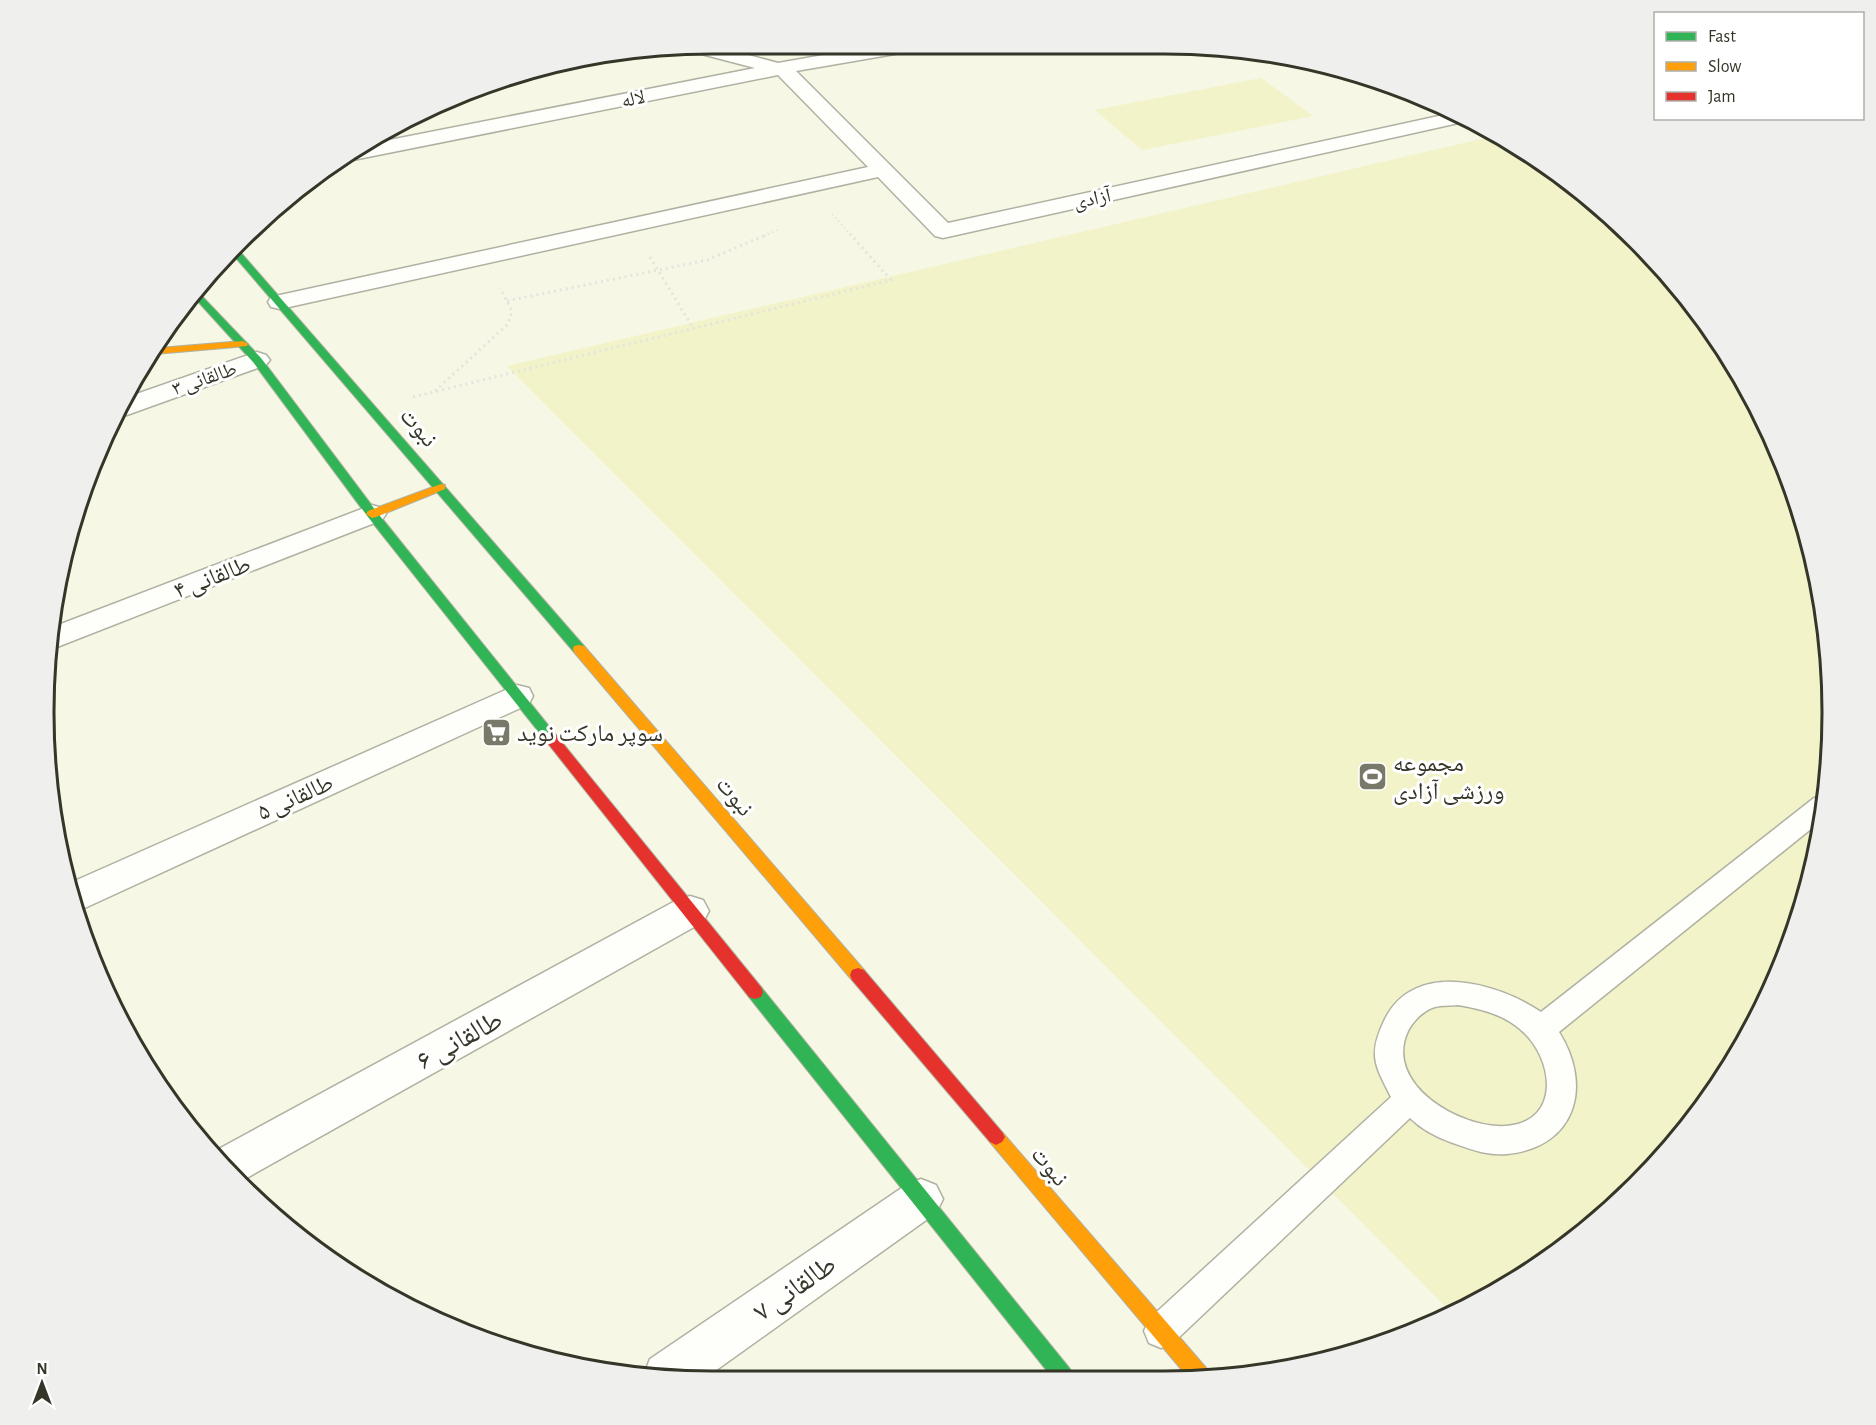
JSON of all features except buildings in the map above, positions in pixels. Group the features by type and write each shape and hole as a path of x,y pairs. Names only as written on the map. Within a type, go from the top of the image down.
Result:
{"street":[{"path":"722,54 740,59"},
{"name":"لاله","path":"426,120 740,59 783,59 794,54"},
{"name":"لاله","path":"370,150 783,59 828,54"},
{"name":"آزادی","path":"783,59 883,170 944,231 1449,119"},
{"path":"280,302 631,226 811,191 883,170"},
{"name":"نبوت","path":"239,255 441,487 1195,1370"},
{"path":"200,299 250,352 372,514 1059,1371"},
{"path":"162,351 250,352"},
{"name":"طالقانی ۳","path":"131,403 250,352"},
{"path":"372,514 441,487"},
{"name":"طالقانی ۴","path":"59,637 372,514"},
{"name":"طالقانی ۵","path":"80,894 517,696"},
{"name":"طالقانی ۶","path":"233,1163 690,911"},
{"name":"طالقانی ۷","path":"675,1370 921,1199"}],"lane":[{"path":"1540,1030 1814,812"},
{"path":"1458,993 1488,998 1516,1010 1540,1030 1557,1053 1564,1079 1561,1104 1548,1124 1524,1137 1495,1141 1463,1135 1433,1120 1409,1099 1394,1074 1388,1048 1394,1025 1408,1008 1431,996 1458,993"},
{"path":"1161,1331 1409,1099"}],"path":[{"path":"372,407 891,280 811,191 785,225 763,238 707,260 507,301"},
{"path":"631,226 693,328"},
{"path":"435,392 508,324 512,311 484,258"}],"green space":[{"path":"1261,78 1313,116 1142,150 1095,110"},
{"name":"مجموعه ورزشی آزادی","path":"1485,138 1493,142 1564,190 1598,217 1659,278 1686,312 1734,383 1754,421 1772,461 1800,542 1809,584 1821,669 1821,756 1816,798 1800,883 1787,924 1772,964 1734,1042 1686,1113 1659,1147 1598,1208 1529,1260 1493,1283 1446,1307 507,366"}],"traffic: fast":[{"path":"239,255 579,649"},
{"path":"200,299 257,360 372,514 551,738"},
{"path":"755,992 1059,1371"}],"traffic: slow":[{"path":"163,350 243,344"},
{"path":"372,514 441,487"},
{"path":"579,649 858,975"},
{"path":"996,1137 1195,1370"}],"traffic: jam":[{"path":"551,738 755,992"},
{"path":"858,975 996,1137"}],"place":[{"name":"سوپر مارکت نوید","path":"496,733"},
{"name":"مجموعه ورزشی آزادی","path":"1372,777"}]}
